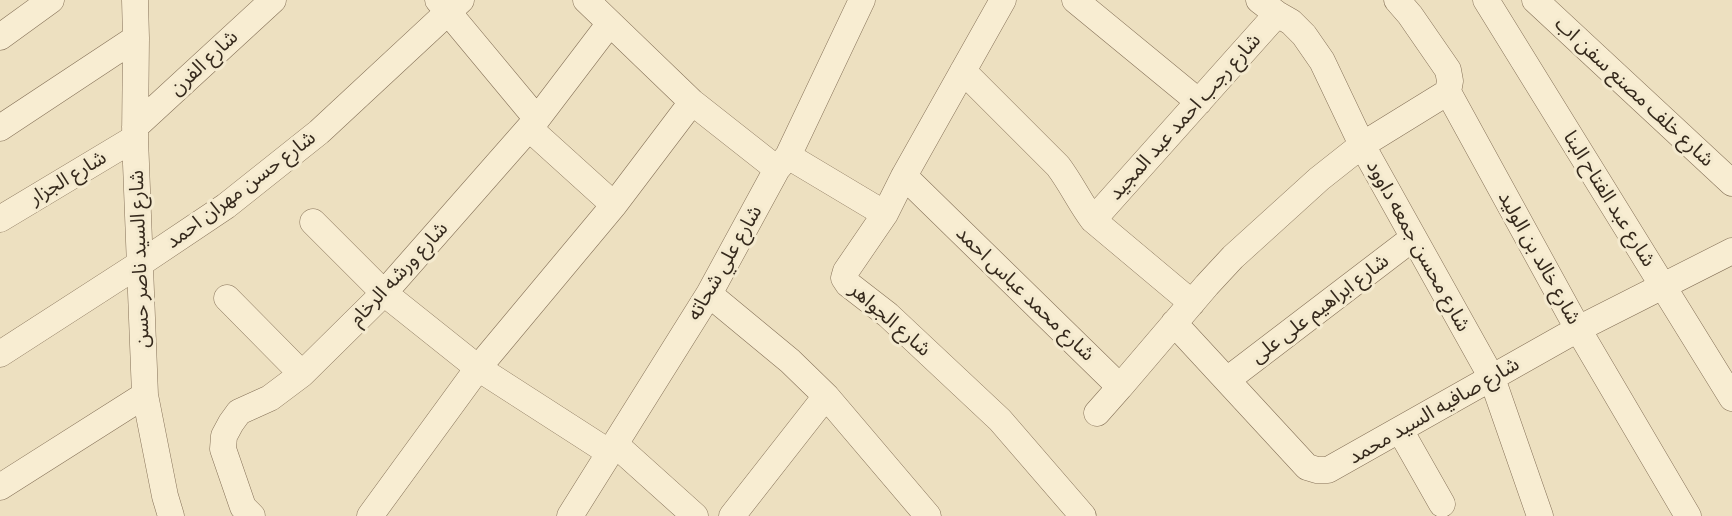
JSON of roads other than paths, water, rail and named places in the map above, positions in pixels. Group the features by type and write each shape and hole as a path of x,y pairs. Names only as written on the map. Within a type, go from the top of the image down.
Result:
{"street":[{"path":"0,37 51,0"},
{"name":"شارع السيد ناصر حسن","path":"135,0 135,132 145,395 171,516"},
{"name":"شارع الفرن","path":"135,132 273,0"},
{"name":"شارع علي شحاته","path":"578,512 613,449 709,294 782,163 862,0"},
{"name":"شارع الجواهر","path":"1003,0 885,214 846,271 844,278 848,284 888,315 1000,420 1083,516"},
{"path":"1075,0 1199,102"},
{"name":"شارع خالد بن الوليد","path":"1397,0 1448,70 1450,81 1448,92 1578,329 1688,516"},
{"name":"شارع عبد الفتاح البنا","path":"1486,0 1732,398"},
{"name":"شارع خلف مصنع سفن اب","path":"1535,0 1732,183"},
{"path":"588,1 692,102 782,163 885,214"},
{"path":"449,4 533,124 614,205"},
{"name":"شارع حسن مهران احمد","path":"0,354 226,206 319,132 449,4"},
{"name":"شارع رجب احمد عبد المجيد","path":"1093,220 1199,102 1268,7"},
{"name":"شارع محسن جمعه داوود","path":"1268,7 1291,22 1304,35 1322,61 1362,145 1492,378 1540,516"},
{"name":"شارع ورشه الرخام","path":"242,513 223,449 224,436 239,412 270,398 302,374 384,293 533,124 610,22"},
{"path":"0,128 136,38"},
{"path":"963,71 1058,166 1093,220 1192,303"},
{"path":"1097,413 1233,257 1319,179 1362,145 1448,92"},
{"path":"370,516 478,368 614,205 692,102"},
{"name":"شارع الجزار","path":"0,219 135,132"},
{"name":"شارع محمد عباس احمد","path":"904,176 1120,387"},
{"path":"313,222 384,293 478,368 613,449 694,516"},
{"name":"شارع ابراهيم على على","path":"1227,380 1413,238"},
{"name":"شارع صافيه السيد محمد","path":"1174,323 1307,467 1328,471 1578,329 1732,251"},
{"path":"709,294 790,361 826,396 928,516"},
{"path":"226,298 302,374"},
{"path":"0,487 145,395"},
{"path":"732,516 826,396"},
{"path":"1400,430 1442,504"}]}
